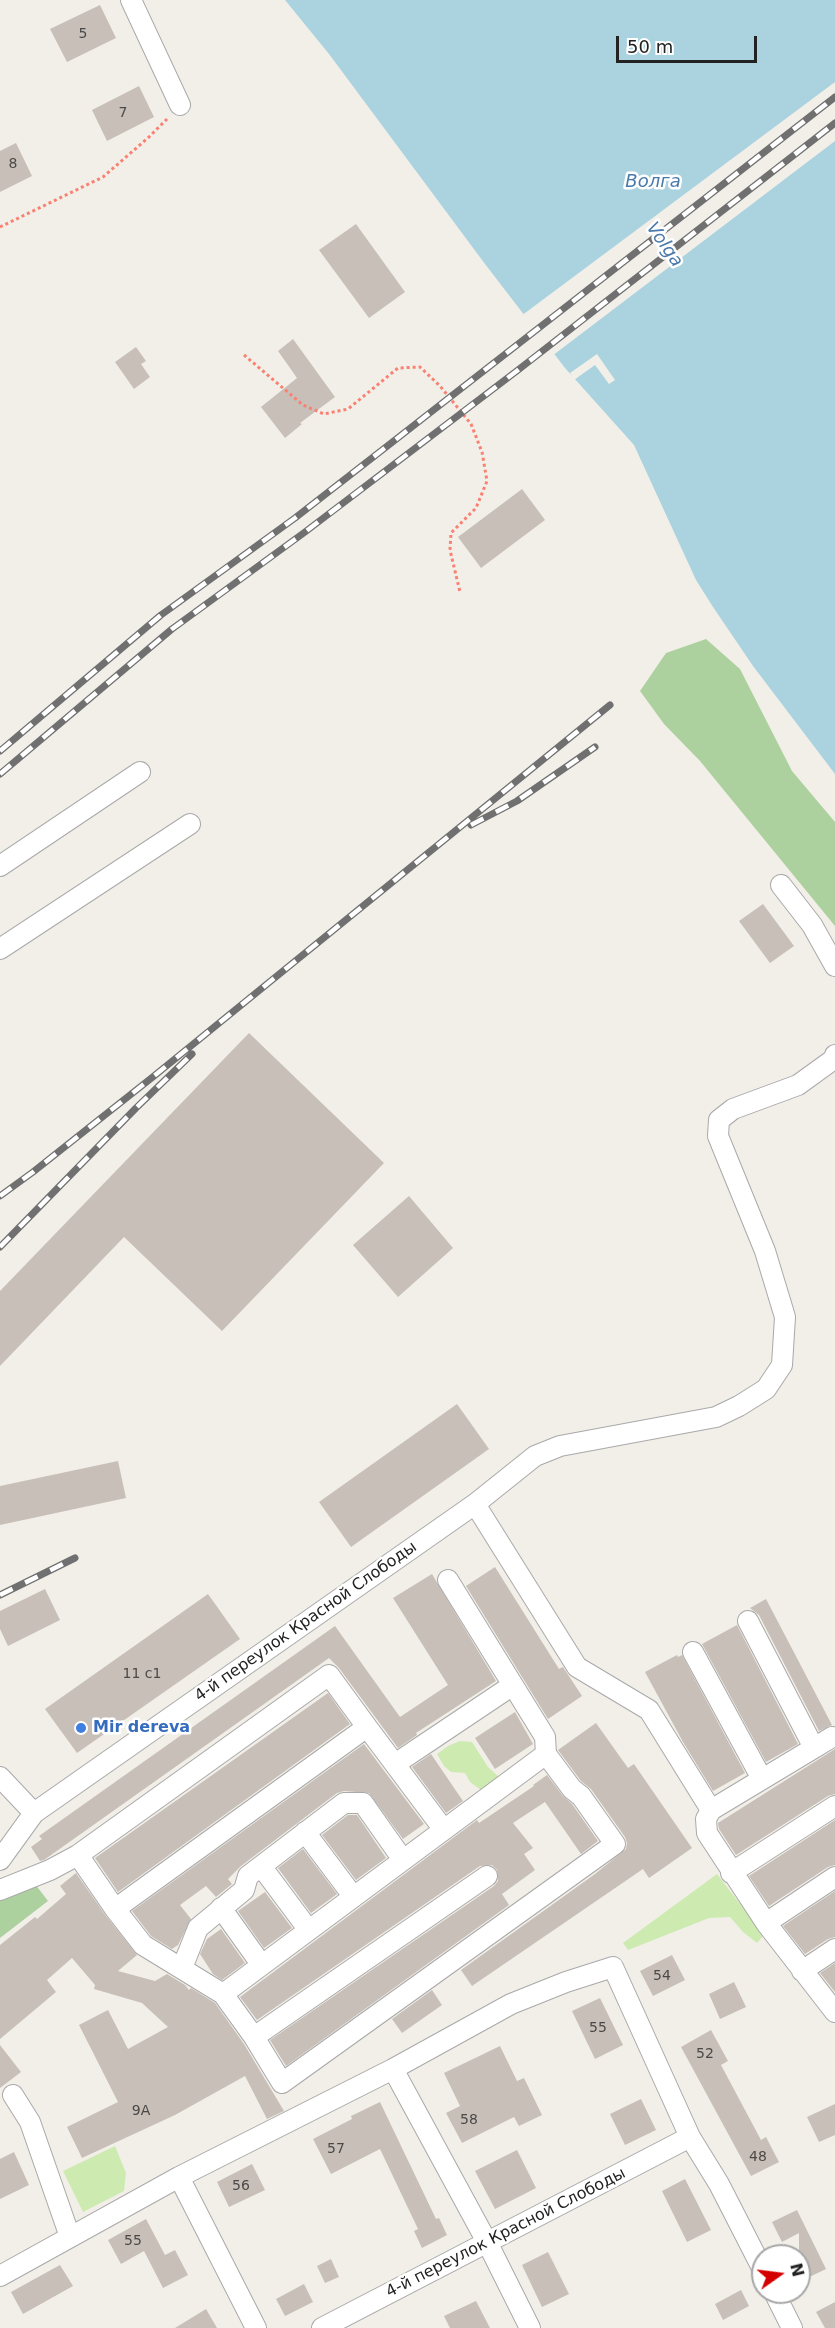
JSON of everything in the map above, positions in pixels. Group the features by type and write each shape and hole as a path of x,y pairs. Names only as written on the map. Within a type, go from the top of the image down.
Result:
{"street":[{"path":"131,0 180,105"},
{"path":"0,866 140,772"},
{"path":"0,949 190,825"},
{"path":"781,885 812,925 835,966"},
{"name":"4-й переулок Красной Слободы","path":"0,1860 34,1813 475,1504 535,1456 560,1446 716,1418 766,1389 782,1365 785,1317 765,1251 718,1136 719,1120 733,1109 798,1085 834,1059 835,1055"},
{"path":"475,1504 577,1667 649,1710 711,1810"},
{"path":"78,1855 115,1910 143,1945 223,1994 254,2037 282,2083 615,1844 581,1796 546,1754 545,1737 448,1580"},
{"path":"748,1621 814,1748"},
{"path":"693,1652 762,1779"},
{"path":"0,1890 50,1870 78,1855 329,1676 444,1830"},
{"path":"394,1764 513,1686"},
{"path":"115,1910 367,1727"},
{"path":"832,1737 711,1810 706,1819 706,1833 766,1923 835,2012"},
{"path":"223,1994 546,1754"},
{"path":"0,1777 34,1813"},
{"path":"182,1968 198,1928 244,1890 248,1876 344,1803 363,1803 403,1860"},
{"path":"731,1873 835,1806"},
{"path":"305,1832 353,1896"},
{"path":"261,1866 308,1929"},
{"path":"254,2037 487,1876"},
{"path":"766,1923 835,1877"},
{"path":"221,1908 261,1964"},
{"path":"802,1971 835,1949"},
{"path":"0,2276 179,2177 393,2069 511,2004 566,1982 613,1967 690,2137 719,2184 751,2247"},
{"path":"393,2069 487,2242 530,2328"},
{"path":"13,2095 30,2122 70,2237"},
{"name":"4-й переулок Красной Слободы","path":"322,2328 690,2137"},
{"path":"179,2177 256,2328"},
{"path":"780,2304 792,2328"}],"path":[{"path":"0,227 103,177 150,137 180,105"},
{"path":"244,355 303,405 324,414 348,408 398,368 420,367 440,386 471,424 482,452 487,481 476,508 451,533 450,550 460,592"}],"green space":[{"path":"706,639 740,669 792,771 835,822 835,926 700,761 664,724 640,691 666,653"},
{"path":"460,1741 472,1742 488,1767 499,1777 491,1786 481,1790 470,1782 465,1773 451,1772 444,1766 437,1754"},
{"path":"717,1874 764,1935 757,1943 730,1917 709,1918 628,1950 623,1943"},
{"path":"35,1884 48,1901 0,1938 0,1899"},
{"path":"115,2146 126,2173 124,2191 83,2212 63,2171"}],"water":[{"name":"Волга","path":"285,0 835,0 835,774 753,666 696,580 634,445 565,368 329,54"}],"pier":[{"path":"835,82 835,141 552,356 521,316"},
{"path":"597,354 615,380 609,384 595,365 574,380 570,373"}],"building":[{"path":"100,5 116,38 67,62 50,29"},
{"path":"139,86 154,117 107,141 92,110"},
{"path":"16,143 32,176 0,192 0,151"},
{"path":"356,224 405,292 369,318 319,250"},
{"path":"293,339 335,397 300,423 302,424 285,438 261,407 297,378 278,351"},
{"path":"136,347 146,361 141,364 150,377 134,389 115,362"},
{"path":"522,489 545,520 481,568 458,537"},
{"path":"763,904 794,946 770,963 739,921"},
{"path":"249,1033 384,1163 222,1331 124,1237 0,1366 0,1291"},
{"path":"409,1196 453,1248 398,1297 353,1245"},
{"path":"457,1404 489,1449 351,1547 319,1502"},
{"path":"118,1461 126,1498 0,1525 0,1486"},
{"path":"495,1567 559,1669 563,1667 582,1696 548,1719 466,1586"},
{"path":"432,1574 496,1681 416,1733 417,1735 398,1748 339,1668 329,1658 40,1861 31,1847 42,1839 39,1836 335,1626 400,1717 448,1685 393,1598"},
{"path":"45,1589 60,1620 8,1646 0,1629 0,1611"},
{"path":"208,1594 240,1639 77,1753 45,1709"},
{"path":"766,1599 832,1725 819,1731 759,1615 750,1608"},
{"path":"737,1625 798,1744 766,1762 702,1644"},
{"path":"677,1655 678,1657 682,1655 745,1773 713,1791 645,1672"},
{"path":"328,1693 350,1724 118,1892 95,1858"},
{"path":"515,1712 533,1744 495,1769 475,1738"},
{"path":"596,1723 628,1768 634,1764 692,1848 649,1878 643,1869 472,1986 461,1970 595,1874 626,1849 625,1837 591,1789 581,1781 558,1750"},
{"path":"364,1744 424,1824 403,1839 369,1793 344,1791 337,1793 241,1866 228,1879 232,1884 216,1897 206,1886 180,1905 191,1919 178,1945 172,1949 151,1936 132,1911"},
{"path":"835,1749 835,1794 828,1796 736,1855 719,1829 718,1823"},
{"path":"431,1754 463,1801 446,1813 412,1767"},
{"path":"547,1775 572,1804 598,1841 581,1854 545,1802 513,1823 533,1848 524,1854 535,1870 502,1894 509,1905 286,2066 270,2040 494,1886 498,1881 497,1870 492,1865 480,1866 257,2020 240,1997 477,1820 479,1823"},
{"path":"348,1815 357,1815 386,1858 356,1880 322,1835"},
{"path":"835,1820 835,1865 828,1867 769,1906 749,1876"},
{"path":"303,1849 337,1894 311,1913 278,1868"},
{"path":"76,1873 137,1955 118,1971 155,1981 167,1974 189,1990 191,1988 215,2003 244,2044 284,2111 267,2119 245,2076 175,2115 82,2158 67,2127 118,2102 79,2025 108,2010 128,2049 168,2027 142,2003 94,1989 95,1985 72,1958 47,1980 56,1992 0,2039 0,1945 35,1917 37,1919 66,1894 60,1886"},
{"path":"835,1891 835,1937 805,1954 783,1926"},
{"path":"265,1892 292,1928 264,1948 238,1911"},
{"path":"221,1929 245,1963 222,1980 213,1974 200,1954 207,1939"},
{"path":"672,1955 685,1980 653,1996 640,1971"},
{"path":"835,1963 835,1992 820,1973"},
{"path":"734,1982 746,2007 720,2019 709,1994"},
{"path":"432,1990 442,2005 402,2033 392,2019"},
{"path":"600,1998 623,2045 595,2059 572,2011"},
{"path":"711,2030 728,2061 721,2065 761,2140 766,2137 779,2162 751,2176 681,2047"},
{"path":"0,2045 21,2072 0,2088"},
{"path":"500,2046 517,2081 524,2078 542,2115 519,2126 514,2117 462,2143 446,2113 460,2106 444,2073"},
{"path":"641,2099 656,2130 625,2145 610,2114"},
{"path":"380,2102 436,2219 439,2218 447,2235 422,2248 414,2231 418,2229 380,2149 331,2174 313,2139"},
{"path":"835,2104 835,2135 819,2142 807,2117"},
{"path":"517,2150 536,2188 495,2209 475,2171"},
{"path":"14,2152 29,2185 0,2199 0,2159"},
{"path":"252,2164 265,2190 229,2207 217,2182"},
{"path":"685,2179 711,2230 687,2242 662,2191"},
{"path":"797,2210 826,2269 811,2276 811,2244 799,2244 799,2233 782,2242 772,2222"},
{"path":"146,2219 165,2255 175,2250 188,2275 163,2288 144,2251 121,2264 108,2240"},
{"path":"548,2252 569,2294 542,2307 522,2265"},
{"path":"331,2259 339,2277 325,2283 317,2266"},
{"path":"60,2265 73,2286 23,2314 11,2292"},
{"path":"304,2284 313,2302 285,2316 276,2299"},
{"path":"741,2290 749,2306 723,2320 715,2304"},
{"path":"476,2301 490,2328 450,2328 444,2316"},
{"path":"835,2302 835,2328 825,2328 816,2312"},
{"path":"206,2309 217,2328 175,2328"}],"railway":[{"path":"0,751 161,615 295,518 835,97"},
{"path":"0,774 172,629 305,532 518,370 835,123"},
{"path":"0,1196 154,1076 610,705"},
{"path":"471,825 517,801 595,747"},
{"path":"0,1247 192,1054"},
{"path":"0,1595 75,1558"}],"place":[{"name":"Mir dereva","path":"81,1728"}],"water label":[{"name":"Volga","path":"664,245"}]}
